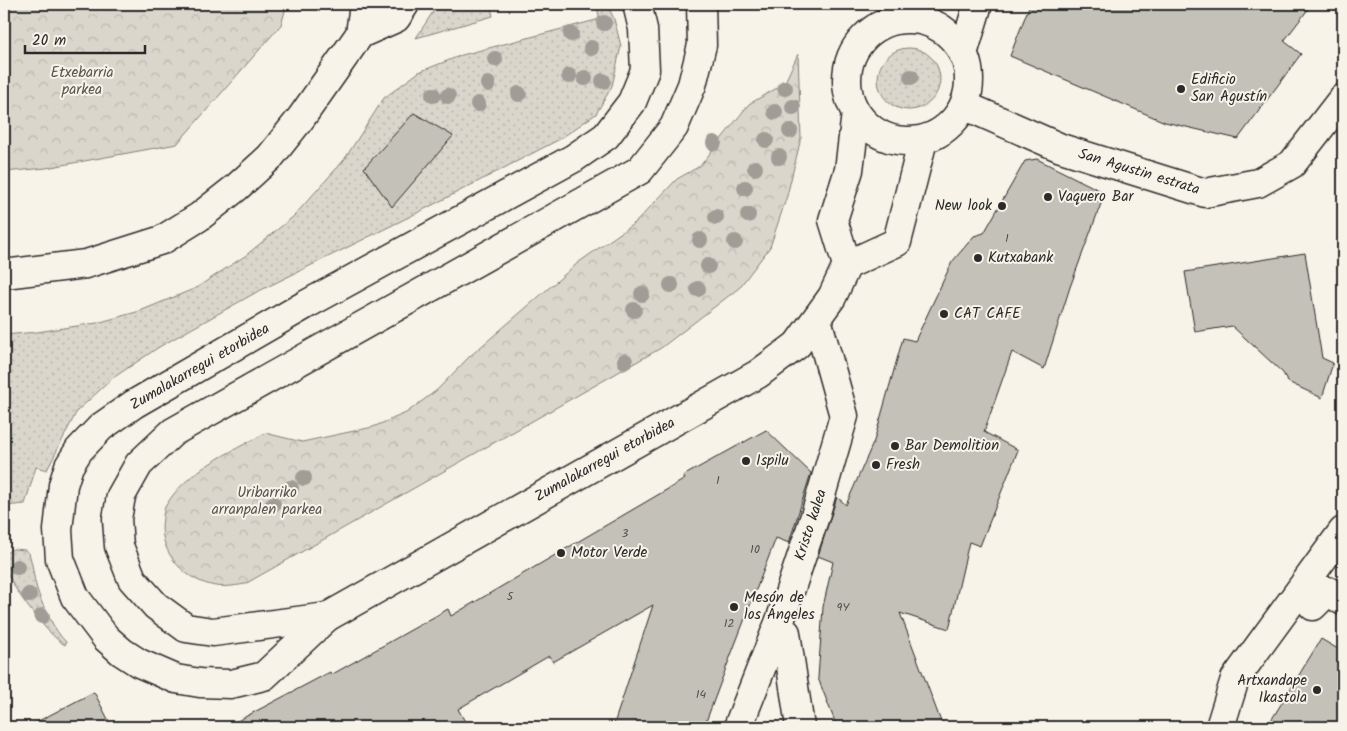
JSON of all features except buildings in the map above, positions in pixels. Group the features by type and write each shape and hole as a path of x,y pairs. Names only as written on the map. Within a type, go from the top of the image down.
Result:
{"street":[{"path":"4,274 68,267 101,260 162,240 199,217 237,187 270,157 301,118 360,34 364,4"},
{"path":"360,34 396,18 405,4"},
{"name":"Zumalakarregui etorbidea","path":"638,4 643,29 645,70 632,102 606,136 574,158 307,304 134,404 101,427 78,450 69,466 63,485 58,530 60,559 75,598 96,626 122,652 139,663 176,679 200,683 231,684 264,676 328,616 758,374 797,345 832,297 847,265"},
{"name":"Zumalakarregui etorbidea","path":"328,616 213,632 186,628 156,606 132,579 120,546 117,519 121,496 139,464 173,432 640,170 674,127 692,85 702,44 701,4"},
{"path":"963,54 978,4"},
{"path":"901,12 936,25 952,37 963,54 969,70 972,87 966,106 940,132 924,140 905,142 887,138 870,128 856,113 848,95 846,75 851,56 867,34 901,12"},
{"name":"San Agustin estrata","path":"966,106 1061,148 1206,193 1258,183 1292,164 1343,98"},
{"path":"856,113 849,170 833,220 847,265 897,242 924,140"},
{"name":"Kristo kalea","path":"738,727 781,618 816,516 844,416 817,319"},
{"path":"1220,727 1235,679 1343,531"},
{"path":"1313,606 1328,591 1343,601"},
{"path":"786,633 800,727"}],"green space":[{"name":"Etxebarria parkea","path":"4,4 287,4 281,25 177,144 46,168 4,172"},
{"path":"438,4 490,4 493,16 416,38"},
{"path":"596,4 607,4 614,19 621,46 612,86 596,114 560,139 419,212 255,293 159,347 113,378 77,411 47,470 36,467 25,504 4,506 4,335 97,323 140,311 196,288 245,256 294,216 344,160 384,98 419,72 462,55 600,19"},
{"path":"903,48 915,48 931,57 938,67 940,79 938,91 931,101 915,110 903,110 892,105 883,96 878,85 878,73 883,62 892,53"},
{"name":"Uribarriko arranpalen parkea","path":"798,54 801,138 787,196 770,247 739,288 661,348 245,584 223,587 215,586 190,576 181,569 168,551 162,529 165,507 185,483 224,455 265,433 302,442 373,427 406,413 437,390 469,357 579,262 636,222 677,179 700,166 749,104 784,84"},
{"path":"13,549 25,550 29,553 39,595 53,625 66,642 65,645 37,618 9,578 4,557 6,553"}],"place":[{"name":"Edificio San Agustín","path":"1181,89"},
{"name":"Vaquero Bar","path":"1048,197"},
{"name":"New look","path":"1002,206"},
{"name":"Kutxabank","path":"978,258"},
{"name":"CAT CAFE","path":"944,314"},
{"name":"Bar Demolition","path":"895,446"},
{"name":"Ispilu","path":"746,461"},
{"name":"Fresh","path":"876,465"},
{"name":"Motor Verde","path":"561,553"},
{"name":"Mesón de los Ángeles","path":"734,607"},
{"name":"Artxandape Ikastola","path":"1317,690"}]}
